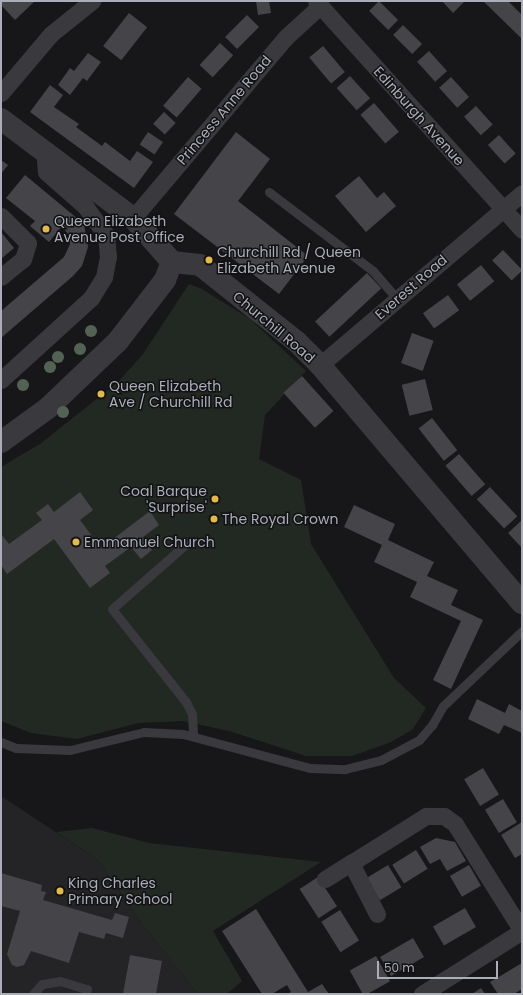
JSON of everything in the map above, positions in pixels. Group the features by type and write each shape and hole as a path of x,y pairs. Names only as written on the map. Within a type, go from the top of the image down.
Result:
{"street":[{"path":"1,93 51,34 92,1"},
{"name":"Edinburgh Avenue","path":"318,3 522,230"},
{"name":"Princess Anne Road","path":"133,218 286,38 318,3"},
{"path":"1,120 133,218 172,262 165,280 118,341 48,408 1,442"},
{"path":"1,380 91,298 104,277 108,257 106,235 86,207 46,172 44,151"},
{"name":"Everest Road","path":"320,365 522,193"},
{"path":"1,216 28,243 23,259 1,277"},
{"name":"Churchill Road","path":"172,262 200,265 283,330 320,365 522,603"},
{"path":"325,880 426,816 444,816 460,831 522,931 422,994"},
{"path":"351,863 377,914"}],"lane":[{"path":"269,192 373,271 397,299"},
{"path":"185,545 112,609 186,702 192,714 193,736"},
{"path":"1,742 16,748 70,750 144,732 193,736 310,768 345,769 381,760 418,740 432,725 444,706 522,630"},
{"path":"33,994 42,984 60,981 86,989 85,994"}],"shaded area":[{"path":"189,284 202,289 250,319 306,371 265,415 259,459 301,480 311,544 394,678 426,708 413,729 391,742 352,756 306,756 229,731 183,721 138,723 77,739 31,733 1,721 1,467 40,444 118,382 143,354"},
{"name":"King Charles Primary School","path":"1,796 98,860 141,923 198,994 1,994"},
{"path":"92,828 149,843 321,862 213,931 242,981 227,994 198,994 141,923 98,860 56,832"}],"building":[{"path":"1,1 35,1 15,20 1,5"},
{"path":"256,1 269,1 271,13 258,15"},
{"path":"379,1 398,20 388,30 369,11"},
{"path":"442,1 465,1 453,13"},
{"path":"483,1 508,1 522,15 522,39"},
{"path":"129,13 147,27 121,60 103,46"},
{"path":"247,15 259,27 237,49 225,37"},
{"path":"403,25 422,44 412,54 393,35"},
{"path":"220,43 233,55 213,77 200,65"},
{"path":"323,46 345,72 331,84 309,58"},
{"path":"429,51 447,71 435,82 417,62"},
{"path":"88,53 101,62 87,81 83,78 70,95 58,85 70,68 74,71"},
{"path":"350,76 370,98 357,110 337,88"},
{"path":"188,77 202,89 177,117 163,106"},
{"path":"451,77 469,97 457,108 439,88"},
{"path":"50,85 63,95 54,107 79,124 76,127 102,146 105,142 130,161 137,151 153,162 134,188 30,112"},
{"path":"374,103 399,132 385,143 360,115"},
{"path":"476,106 493,125 481,135 464,117"},
{"path":"164,112 176,123 165,135 153,124"},
{"path":"148,132 163,142 155,155 140,144"},
{"path":"236,132 270,159 238,201 308,256 279,294 174,214"},
{"path":"499,135 516,154 505,164 488,145"},
{"path":"1,160 8,165 1,174"},
{"path":"25,175 84,224 88,247 82,266 73,276 1,338 1,311 64,257 70,244 68,234 62,226 49,242 30,226 35,221 6,198"},
{"path":"359,176 377,198 384,192 396,206 366,232 335,196"},
{"path":"1,232 14,248 1,259"},
{"path":"503,250 522,270 512,281 492,260"},
{"path":"481,265 494,281 470,301 457,285"},
{"path":"367,273 381,288 329,337 315,321"},
{"path":"448,295 459,310 434,329 423,313"},
{"path":"412,333 434,341 423,371 401,363"},
{"path":"302,376 333,411 315,428 283,393"},
{"path":"425,379 433,410 409,416 402,385"},
{"path":"432,418 457,450 444,461 419,428"},
{"path":"459,454 485,484 472,496 445,466"},
{"path":"490,487 517,516 504,529 477,499"},
{"name":"Emmanuel Church","path":"80,492 93,510 80,520 101,548 150,511 159,525 143,537 152,550 141,559 131,547 105,566 110,573 90,588 54,539 7,574 1,565 1,534 9,544 42,520 36,513 48,504 54,512"},
{"path":"354,505 395,524 388,540 434,562 427,576 458,590 451,605 483,620 451,689 433,680 461,621 410,597 417,582 374,562 382,545 344,527"},
{"path":"522,520 522,548 508,533"},
{"path":"477,699 505,713 509,704 522,711 522,733 504,725 499,734 468,719"},
{"path":"483,768 499,795 480,806 464,779"},
{"path":"503,799 517,822 499,833 485,810"},
{"path":"522,822 522,854 515,858 501,835"},
{"path":"436,838 455,842 466,861 447,871 440,859 430,864 420,847"},
{"path":"416,850 428,869 404,883 392,865"},
{"path":"388,865 401,887 380,900 367,878"},
{"path":"469,865 481,886 462,897 450,876"},
{"path":"1,873 42,885 41,891 46,892 43,900 112,920 115,913 129,917 123,938 106,933 104,939 79,932 69,963 31,951 24,965 17,967 12,965 7,954 20,911 1,906"},
{"path":"318,877 337,906 319,918 300,889"},
{"path":"465,908 476,927 444,946 433,926"},
{"path":"256,909 308,992 322,984 329,994 287,994 291,992 287,985 272,994 262,994 222,931"},
{"path":"340,910 359,941 340,952 321,922"},
{"path":"413,938 424,957 391,976 380,957"},
{"path":"130,955 162,961 156,994 123,994"},
{"path":"376,956 390,981 367,994 363,994 350,971"},
{"path":"522,963 522,989 514,994 498,994 490,982"},
{"path":"481,988 485,994 472,994"}],"place":[{"name":"Queen Elizabeth Avenue Post Office","path":"46,229"},
{"name":"Churchill Rd / Queen Elizabeth Avenue","path":"209,260"},
{"name":"Queen Elizabeth Ave / Churchill Rd","path":"101,394"},
{"name":"Coal Barque 'Surprise'","path":"215,499"},
{"name":"The Royal Crown","path":"214,519"},
{"name":"Emmanuel Church","path":"76,542"},
{"name":"King Charles Primary School","path":"60,891"}]}
